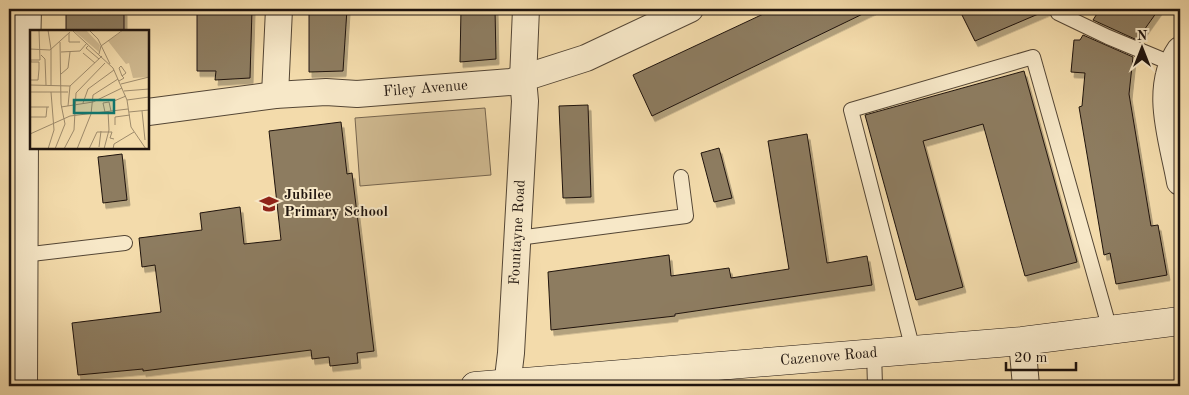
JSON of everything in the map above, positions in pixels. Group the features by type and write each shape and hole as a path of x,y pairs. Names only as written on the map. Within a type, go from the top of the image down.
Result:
{"street":[{"path":"24,386 22,135 28,9"},
{"path":"275,95 279,9"},
{"name":"Fountayne Road","path":"507,385 518,238 525,101 523,79 526,9"},
{"name":"Filey Avenue","path":"149,112 275,95 326,92 357,94 523,79 586,58 690,9"},
{"path":"1177,57 1165,98 1180,182"},
{"name":"Cazenove Road","path":"476,386 763,364 874,352 1022,341 1180,322"},
{"path":"1022,341 1026,386"}],"lane":[{"path":"1058,13 1108,37 1177,57"},
{"path":"914,350 851,110 1033,57 1110,330"},
{"path":"518,238 686,216 681,177"},
{"path":"24,255 125,243"},
{"path":"874,352 874,386"}],"shaded area":[{"path":"485,108 491,175 360,186 355,118"}],"building":[{"path":"66,9 124,10 124,30 66,30"},
{"path":"197,9 252,9 250,78 215,80 216,71 197,71"},
{"path":"309,9 347,9 343,71 309,72"},
{"path":"461,9 495,9 496,59 460,62"},
{"path":"774,9 873,9 652,116 633,75"},
{"path":"959,9 1050,9 975,41"},
{"path":"1100,9 1159,9 1137,40 1093,20"},
{"path":"1083,35 1133,57 1129,94 1151,226 1158,225 1167,275 1116,284 1110,253 1104,255 1079,107 1082,106 1085,73 1071,72 1074,40 1080,40"},
{"path":"1024,71 1077,262 1025,276 983,124 923,141 963,287 916,300 865,115"},
{"path":"588,105 591,197 563,198 559,106"},
{"path":"341,122 347,174 352,173 374,351 357,353 358,363 330,366 329,357 312,359 311,350 143,371 143,369 78,375 72,323 161,312 155,265 142,267 139,238 202,230 200,213 240,207 244,244 281,240 269,131"},
{"path":"807,134 827,263 867,256 872,285 675,314 675,316 551,330 548,272 669,255 671,276 729,268 731,278 789,269 768,141"},
{"path":"719,148 732,198 714,202 701,153"},
{"path":"122,154 127,200 103,203 98,157"}],"place":[{"name":"Jubilee Primary School","path":"269,204"}]}
